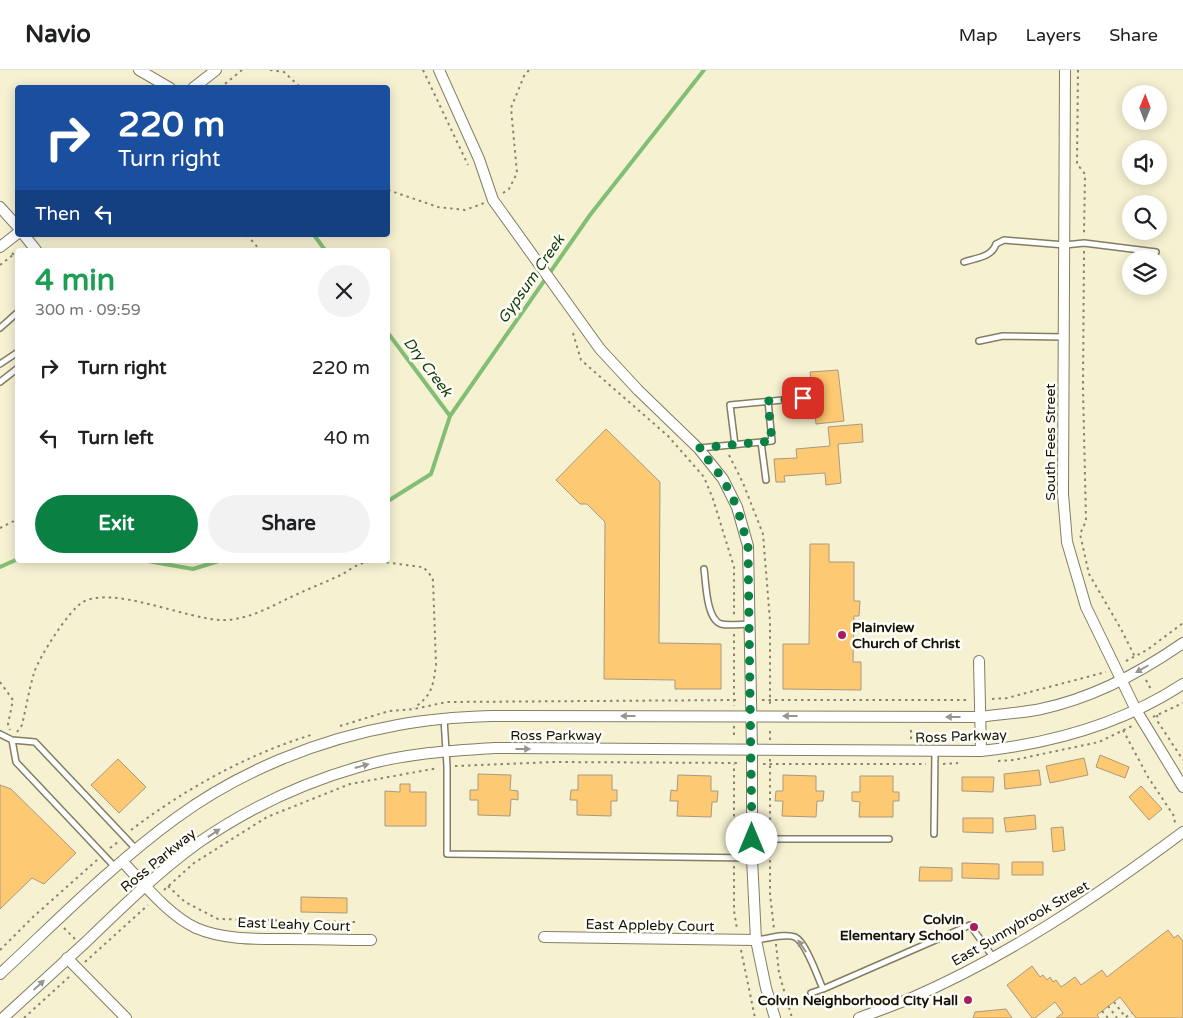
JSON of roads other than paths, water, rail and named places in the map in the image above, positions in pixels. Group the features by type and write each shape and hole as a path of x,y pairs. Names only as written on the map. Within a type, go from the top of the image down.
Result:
{"street":[{"path":"139,70 165,85"},
{"path":"197,85 216,70"},
{"path":"439,70 479,159 494,200 606,356 638,390 699,448 723,479 737,507 748,546 752,858 756,940 766,988 775,1018"},
{"name":"South Fees Street","path":"1065,70 1063,494 1068,542 1086,607 1136,710 1183,787"},
{"path":"0,207 15,224"},
{"path":"0,247 15,235"},
{"path":"26,237 34,248"},
{"name":"Ross Parkway","path":"0,974 119,865 177,817 205,799 288,757 377,729 444,718 492,716 980,717 1042,708 1073,700 1123,680 1183,643"},
{"path":"980,661 981,751"},
{"name":"Ross Parkway","path":"3,1018 145,886 222,827 288,793 363,765 406,756 494,748 981,751 1038,743 1078,734 1136,710 1183,684"},
{"name":"East Sunnybrook Street","path":"859,1018 908,1000 980,965 1054,922 1121,879 1183,832"},
{"name":"East Leahy Court","path":"119,865 145,886 172,912 195,927 218,934 248,938 371,940"},
{"name":"East Appleby Court","path":"544,937 756,940"},
{"path":"67,958 126,1018"}],"lane":[{"path":"964,262 991,254 996,244 1004,240 1064,245 1084,242 1142,250"},
{"path":"0,328 15,315"},
{"path":"979,341 1003,336 1064,337"},
{"path":"0,364 15,354"},
{"path":"0,382 15,370"},
{"path":"735,445 730,405 803,398"},
{"path":"699,448 772,441 768,401"},
{"path":"761,442 766,480"},
{"path":"704,568 710,612 715,620 722,624 750,624"},
{"path":"444,718 447,766 447,854 752,858"},
{"path":"0,734 12,740 35,742 136,850"},
{"path":"12,740 16,762 103,855 119,865"},
{"path":"934,751 934,834"},
{"path":"752,839 890,839"},
{"path":"811,993 970,925 993,957"},
{"path":"756,940 783,936 795,937 801,942 823,989"}],"waterway":[{"name":"Gypsum Creek","path":"390,500 431,474 450,416 590,215 704,70"},
{"name":"Dry Creek","path":"315,237 324,248"},
{"name":"Dry Creek","path":"390,336 450,416"},
{"name":"Gypsum Creek","path":"0,567 15,560"},
{"name":"Gypsum Creek","path":"159,563 193,569 212,563"}],"place":[{"name":"Plainview Church of Christ","path":"842,635"},
{"name":"Colvin Elementary School","path":"974,927"},
{"name":"Colvin Neighborhood City Hall","path":"968,1000"}]}
